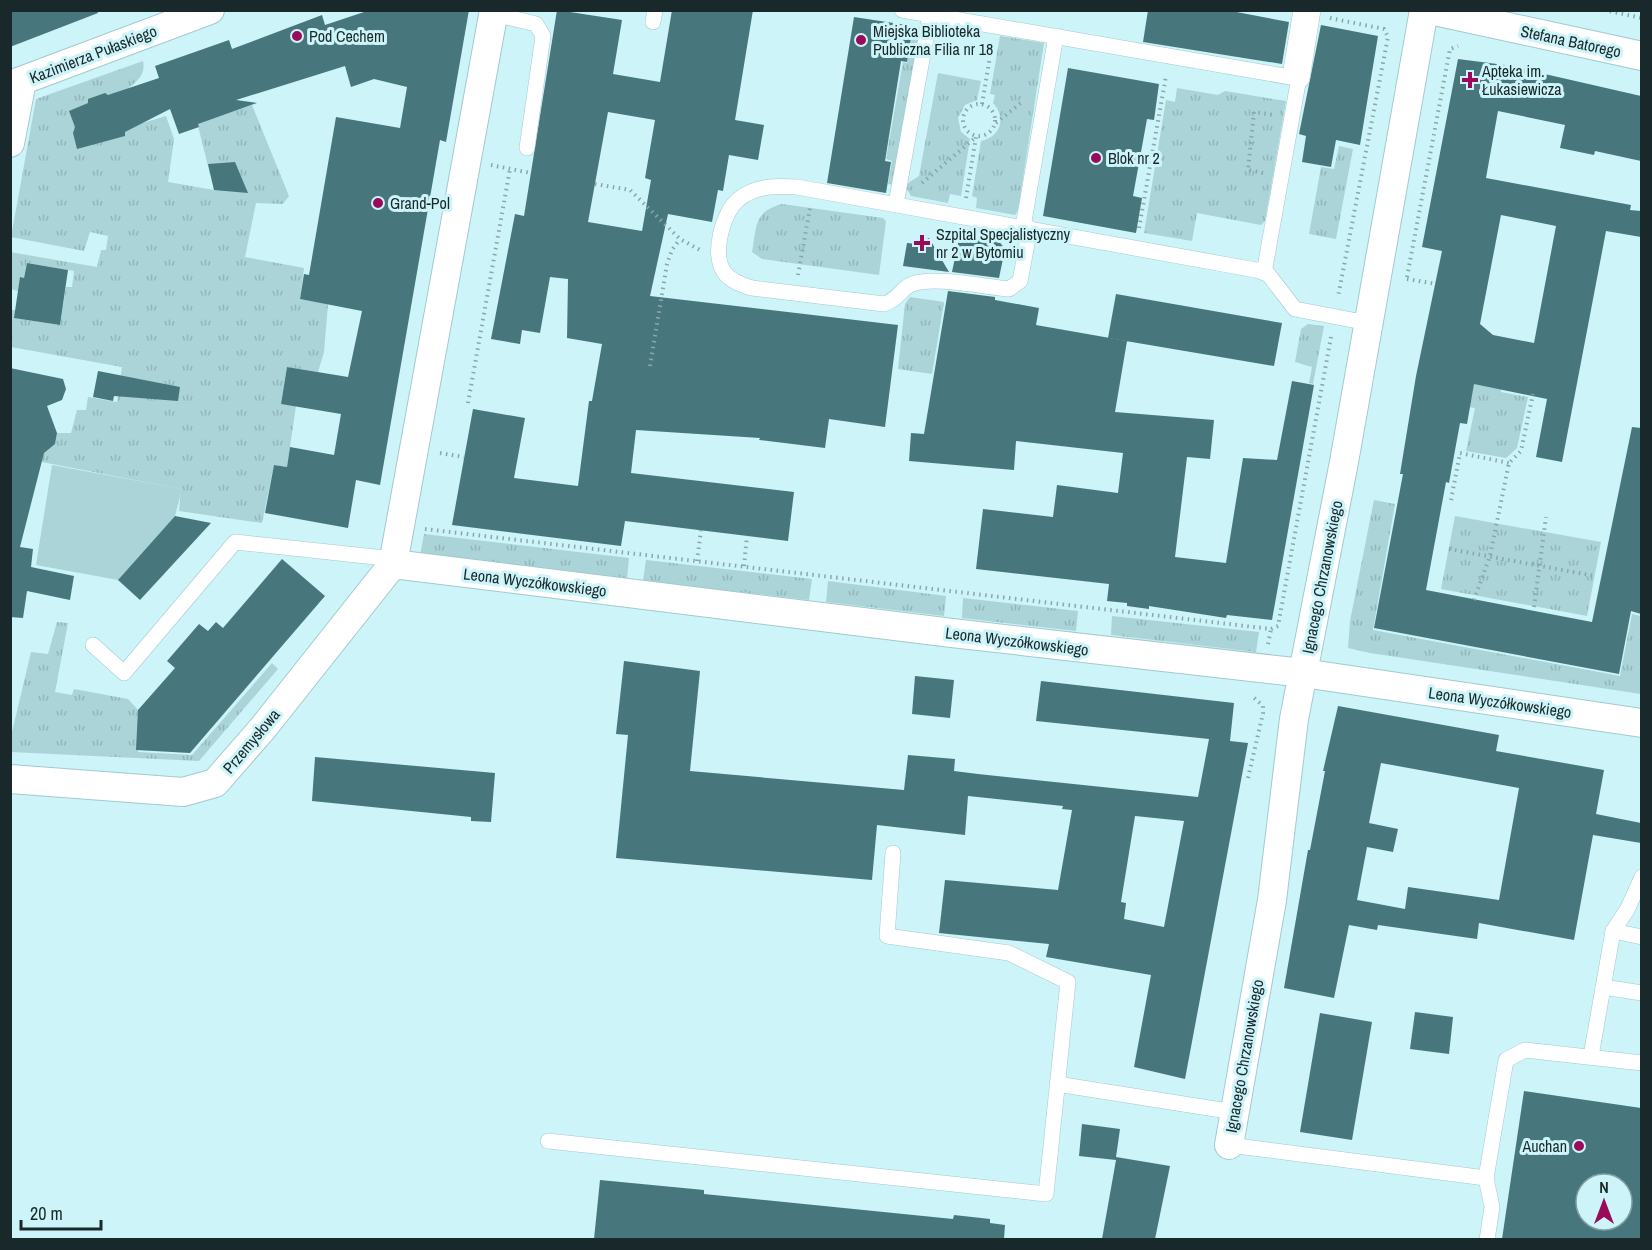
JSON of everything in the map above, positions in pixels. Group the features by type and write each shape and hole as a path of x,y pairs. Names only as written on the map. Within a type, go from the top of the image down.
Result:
{"street":[{"name":"Kazimierza Pułaskiego","path":"16,83 210,10"},
{"name":"Ignacego Chrzanowskiego","path":"1229,1144 1272,900 1294,719 1424,10"},
{"name":"Stefana Batorego","path":"1430,10 1641,56"},
{"path":"393,562 494,12"},
{"path":"10,143 16,83"},
{"name":"Leona Wyczółkowskiego","path":"393,562 952,633 1304,673 1641,723"},
{"name":"Przemysłowa","path":"10,779 183,792 215,783 257,736 393,562"}],"lane":[{"path":"902,10 1169,55 1294,79"},
{"path":"494,12 536,24 543,36 527,148"},
{"path":"1264,273 1292,118 1294,79 1309,12"},
{"path":"896,204 930,15"},
{"path":"1056,36 1027,227 1020,281 1009,289 922,281 907,286 896,300 884,304 752,288 737,283 725,273 718,258 728,213 738,200 750,192 771,186 814,190 1027,227 1264,273 1295,309 1368,323"},
{"path":"93,645 124,673 235,542 393,562"},
{"path":"548,1141 1046,1194 1068,981 1009,953 887,936 893,853"},
{"path":"1591,1056 1613,931 1627,910 1641,877"},
{"path":"1613,931 1641,937"},
{"path":"1603,987 1641,993"},
{"path":"1487,1239 1492,1207 1486,1178 1506,1060 1525,1050 1641,1063"},
{"path":"1057,1084 1234,1112"},
{"path":"1229,1144 1486,1178"}],"path":[{"path":"1604,10 1641,18"},
{"path":"419,528 1271,630 1278,626 1388,37 1384,29 1309,12"},
{"path":"982,104 996,26"},
{"path":"1405,290 1450,49 1456,45"},
{"path":"1139,230 1169,55"},
{"path":"896,204 976,137 989,134 996,123 993,111 982,104 970,107 963,118 966,130 976,137"},
{"path":"1282,176 1248,170 1254,112 1292,118"},
{"path":"963,216 976,137"},
{"path":"467,159 531,173"},
{"path":"468,404 510,169"},
{"path":"595,184 630,190 680,239 718,258"},
{"path":"794,294 814,190"},
{"path":"650,366 668,264 672,250 680,239"},
{"path":"1407,279 1436,284"},
{"path":"1474,600 1490,556 1509,462 1521,451 1533,394"},
{"path":"433,452 464,457"},
{"path":"1451,500 1460,453 1509,462"},
{"path":"1534,607 1546,517"},
{"path":"697,561 701,530"},
{"path":"538,542 539,536"},
{"path":"744,567 747,536"},
{"path":"1449,549 1595,576"},
{"path":"1243,693 1258,700 1263,706 1248,778"}],"green space":[{"path":"914,27 921,28 894,185 888,184 892,161 886,159 903,62 907,63"},
{"path":"1000,36 1044,43 1018,210 1015,215 976,208 977,198 972,196 981,141 988,139 997,131 1000,121 1000,115 993,103 995,95 990,94"},
{"path":"143,61 142,74 127,89 139,124 166,116 174,139 168,182 214,190 196,118 231,112 252,105 289,196 283,204 256,203 245,257 304,268 300,299 328,304 324,352 318,372 287,367 281,404 296,406 287,467 274,465 262,523 179,511 181,489 11,456 11,441 50,448 55,444 57,433 71,433 77,410 86,410 88,397 117,402 122,367 11,347 11,310 15,310 15,318 60,325 66,287 72,287 74,271 27,263 18,291 11,289 10,252 97,267 101,250 106,250 108,236 90,232 84,251 11,237 36,99"},
{"path":"938,73 981,81 977,100 965,105 958,118 961,132 970,139 961,196 950,194 948,203 911,196 907,189 908,183 919,176"},
{"path":"1177,88 1218,95 1225,91 1286,101 1265,221 1261,225 1197,213 1192,241 1144,233 1166,100 1175,102"},
{"path":"1339,146 1353,149 1336,239 1309,234 1321,167 1334,169"},
{"path":"782,204 883,218 886,221 879,275 762,259 752,252 756,227 761,216 773,207"},
{"path":"910,297 944,302 932,374 898,369 905,304"},
{"path":"1308,324 1324,326 1313,384 1309,383 1312,367 1295,362 1301,329"},
{"path":"1473,380 1502,385 1501,392 1528,397 1517,448 1506,458 1466,451 1475,408 1468,407"},
{"path":"52,465 182,489 175,516 118,580 36,565"},
{"path":"1374,500 1395,504 1373,630 1620,676 1632,614 1641,616 1641,694 1348,648 1350,621"},
{"path":"1455,516 1601,542 1587,616 1441,589"},
{"path":"424,534 629,558 627,579 420,555"},
{"path":"646,560 812,579 809,600 643,581"},
{"path":"828,581 946,596 944,616 826,602"},
{"path":"963,598 1078,611 1076,631 962,618"},
{"path":"1112,616 1259,632 1256,652 1111,635"},
{"path":"57,622 68,623 55,692 72,695 74,689 128,699 139,711 138,752 192,755 272,663 278,669 199,761 11,752 11,736 31,652 48,654"}],"building":[{"path":"10,10 97,10 98,13 10,47"},
{"path":"370,10 469,10 446,142 440,140 380,485 356,480 348,528 265,513 274,465 287,467 290,447 334,455 341,414 281,404 287,367 348,377 362,311 300,299 304,274 309,275 336,117 400,128 407,87 374,79 351,87 345,66 236,100 257,103 198,124 199,127 179,134 170,109 125,132 125,136 77,149 73,133 75,127 69,111 88,103 88,99 105,93 108,95 159,78 155,66 229,40 232,49 322,15 325,25"},
{"path":"557,10 622,20 613,74 660,82 672,10 753,10 735,120 764,125 758,160 729,155 723,191 718,190 712,222 668,214 650,296 898,325 885,427 829,419 825,448 759,440 760,438 636,430 631,473 794,492 788,541 625,521 621,546 452,525 473,409 525,418 514,478 578,486 589,401 592,401 602,344 567,338 568,279 550,277 540,333 522,330 520,344 491,339 515,214 524,216","holes":["608,112 655,120 645,178 651,180 642,231 588,222"]},
{"path":"1148,10 1226,10 1289,22 1282,64 1143,42"},
{"path":"854,17 913,26 907,62 901,61 885,161 891,162 886,193 827,183"},
{"path":"1321,25 1378,36 1360,145 1336,140 1331,167 1302,162 1306,136 1299,134"},
{"path":"1458,59 1505,65 1641,96 1641,161 1595,151 1594,155 1560,148 1565,125 1498,111 1486,178 1631,205 1630,210 1641,211 1641,237 1606,231 1562,462 1536,457 1547,399 1474,384 1467,424 1460,423 1449,483 1446,482 1426,590 1592,622 1632,427 1641,428 1641,614 1631,611 1619,674 1374,628 1403,474 1400,474 1416,376 1442,251 1422,247","holes":["1501,215 1556,226 1534,343 1493,335 1480,324"]},
{"name":"Blok nr 2","path":"1068,68 1159,84 1154,120 1147,119 1133,196 1142,198 1136,233 1043,216"},
{"path":"235,162 248,193 214,190 208,164"},
{"path":"960,234 998,240 1005,249 999,278 952,272"},
{"path":"929,238 949,272 903,266 907,243 917,244"},
{"path":"27,263 68,270 60,325 14,318 20,277 24,278"},
{"path":"948,291 995,297 995,300 1039,308 1036,325 1127,341 1115,412 1214,420 1210,459 1187,457 1175,557 1226,563 1243,458 1277,460 1292,381 1314,385 1272,620 1227,615 1226,618 1149,606 1149,609 1127,606 1127,603 1107,601 1109,584 976,569 983,509 1053,517 1057,485 1118,493 1123,453 1016,441 1014,470 909,461 911,433 924,434"},
{"path":"1116,294 1282,323 1274,366 1108,338"},
{"path":"10,368 63,379 66,389 62,400 47,406 57,433 55,444 44,453 20,547 33,549 31,567 74,576 70,600 27,591 23,618 10,617"},
{"path":"98,371 180,387 178,401 114,396 113,401 93,397"},
{"path":"175,516 211,523 140,600 118,580"},
{"path":"282,559 325,596 190,753 136,750 138,710 175,668 167,661 199,624 208,631 216,622 223,628"},
{"path":"624,661 700,671 690,771 904,790 908,755 955,759 954,771 1198,797 1209,739 1036,721 1041,681 1234,703 1230,741 1248,743 1185,1079 1134,1067 1151,975 1046,957 1049,944 939,933 945,880 1058,890 1072,810 1062,809 1063,806 968,796 965,835 877,825 872,880 616,858 628,735 616,734","holes":["1135,816 1184,821 1164,927 1124,919 1126,903 1121,902"]},
{"path":"915,676 954,680 950,718 912,714"},
{"path":"1338,706 1499,735 1496,751 1604,770 1596,814 1641,823 1641,843 1593,835 1574,940 1479,923 1477,939 1378,925 1377,930 1349,925 1334,998 1284,988 1308,850 1310,850 1325,771 1323,771","holes":["1381,763 1519,788 1499,900 1408,887 1405,909 1357,900 1367,847 1393,852 1398,829 1369,823"]},
{"path":"315,757 495,773 491,822 471,821 471,817 312,801"},
{"path":"1415,1012 1453,1017 1449,1054 1410,1049"},
{"path":"1320,1013 1372,1022 1352,1140 1300,1132"},
{"name":"Auchan","path":"1524,1091 1641,1108 1641,1239 1502,1239"},
{"path":"1082,1124 1120,1129 1116,1157 1170,1166 1155,1239 1102,1239 1116,1160 1079,1156"},
{"path":"600,1180 704,1190 704,1194 953,1219 954,1215 990,1219 990,1223 1005,1225 1004,1239 594,1239"}],"place":[{"name":"Pod Cechem","path":"297,36"},
{"name":"Miejska Biblioteka Publiczna Filia nr 18","path":"861,40"},
{"name":"Apteka im. Łukasiewicza","path":"1470,80"},
{"name":"Blok nr 2","path":"1096,158"},
{"name":"Grand-Pol","path":"378,203"},
{"name":"Szpital Specjalistyczny nr 2 w Bytomiu","path":"922,243"},
{"name":"Auchan","path":"1579,1146"}]}
